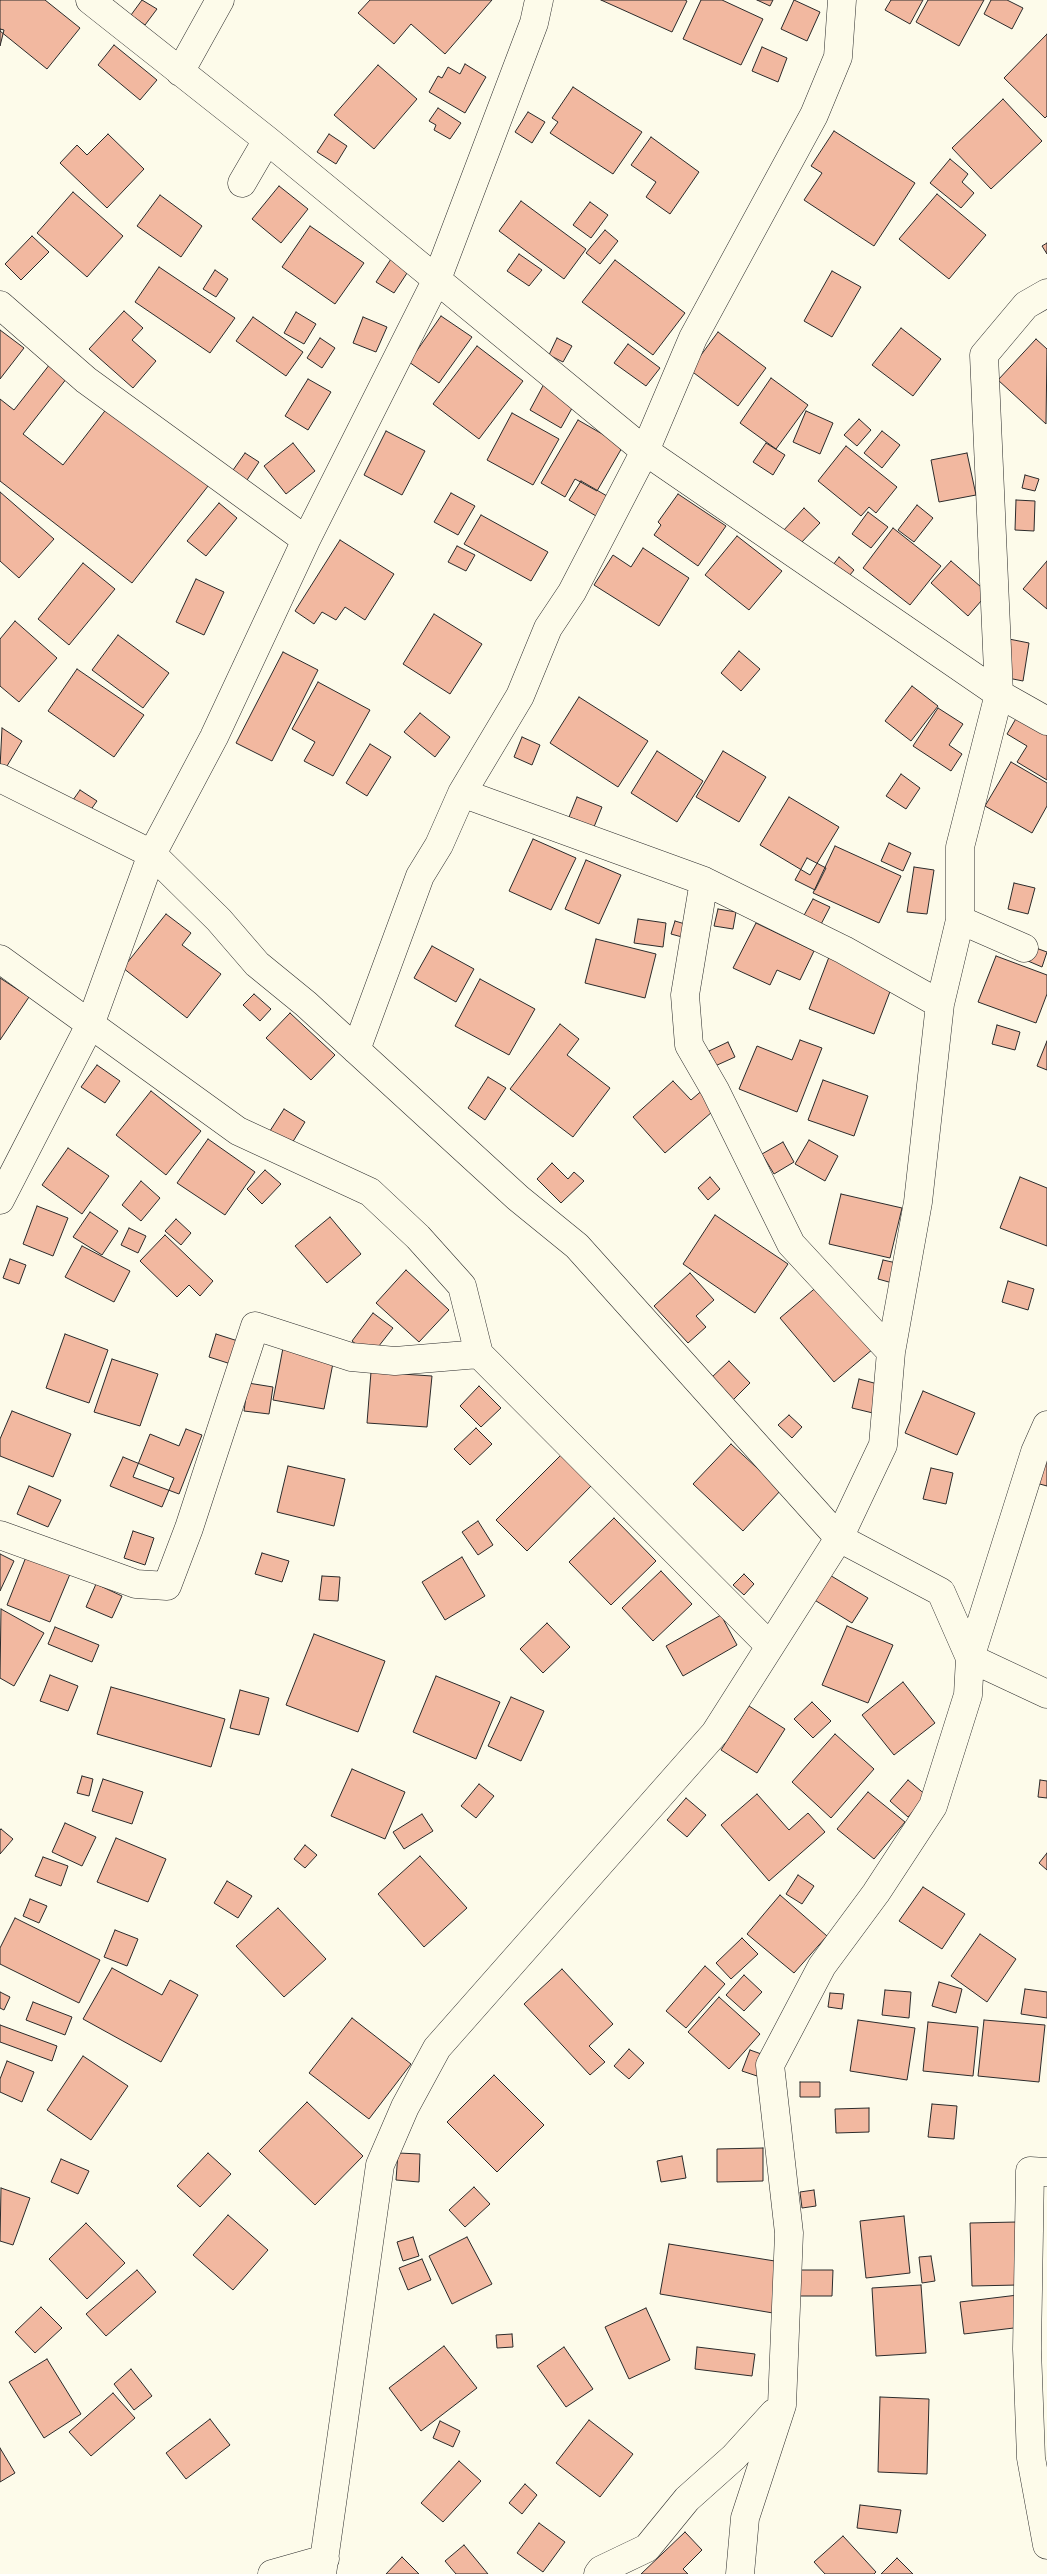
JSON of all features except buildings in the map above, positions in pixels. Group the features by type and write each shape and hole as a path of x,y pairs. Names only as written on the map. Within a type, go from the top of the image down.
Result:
{"street":[{"path":"90,0 267,140 645,451 999,694 1047,721"},
{"path":"180,72 220,0"},
{"path":"0,1200 90,1025 152,854 214,737 306,540 437,279 534,23 539,0"},
{"path":"356,1050 420,876 439,845 462,793 520,696 548,628 572,592 645,451 693,338 814,115 838,57 842,0"},
{"path":"242,183 267,140"},
{"path":"272,2574 324,2567 380,2165 405,2107 437,2048 715,1733 839,1538 884,1445 891,1352 918,1202 940,1004 960,920 960,847 999,694 984,355 1026,305 1047,293"},
{"path":"0,305 86,380 306,540"},
{"path":"0,778 152,854 219,920 257,964 356,1050 518,1198 577,1246 839,1538 941,1592 970,1658 1047,1694"},
{"path":"462,793 704,881 844,950 940,1004"},
{"path":"704,881 685,995 689,1045 715,1090 791,1244 891,1352"},
{"path":"960,920 1024,948"},
{"path":"0,959 238,1131 370,1192 418,1237 462,1286 479,1354 770,1646"},
{"path":"0,1535 136,1584 167,1586 255,1326 351,1357 395,1361 479,1354"},
{"path":"740,2574 745,2518 782,2405 789,2233 770,2065 822,1966 876,1893 933,1806 968,1695 970,1658 1036,1452 1047,1425"},
{"path":"1047,2172 1030,2170 1027,2349 1031,2458 1047,2545"},
{"path":"598,2574 647,2548 688,2499 734,2458 782,2405"}]}
